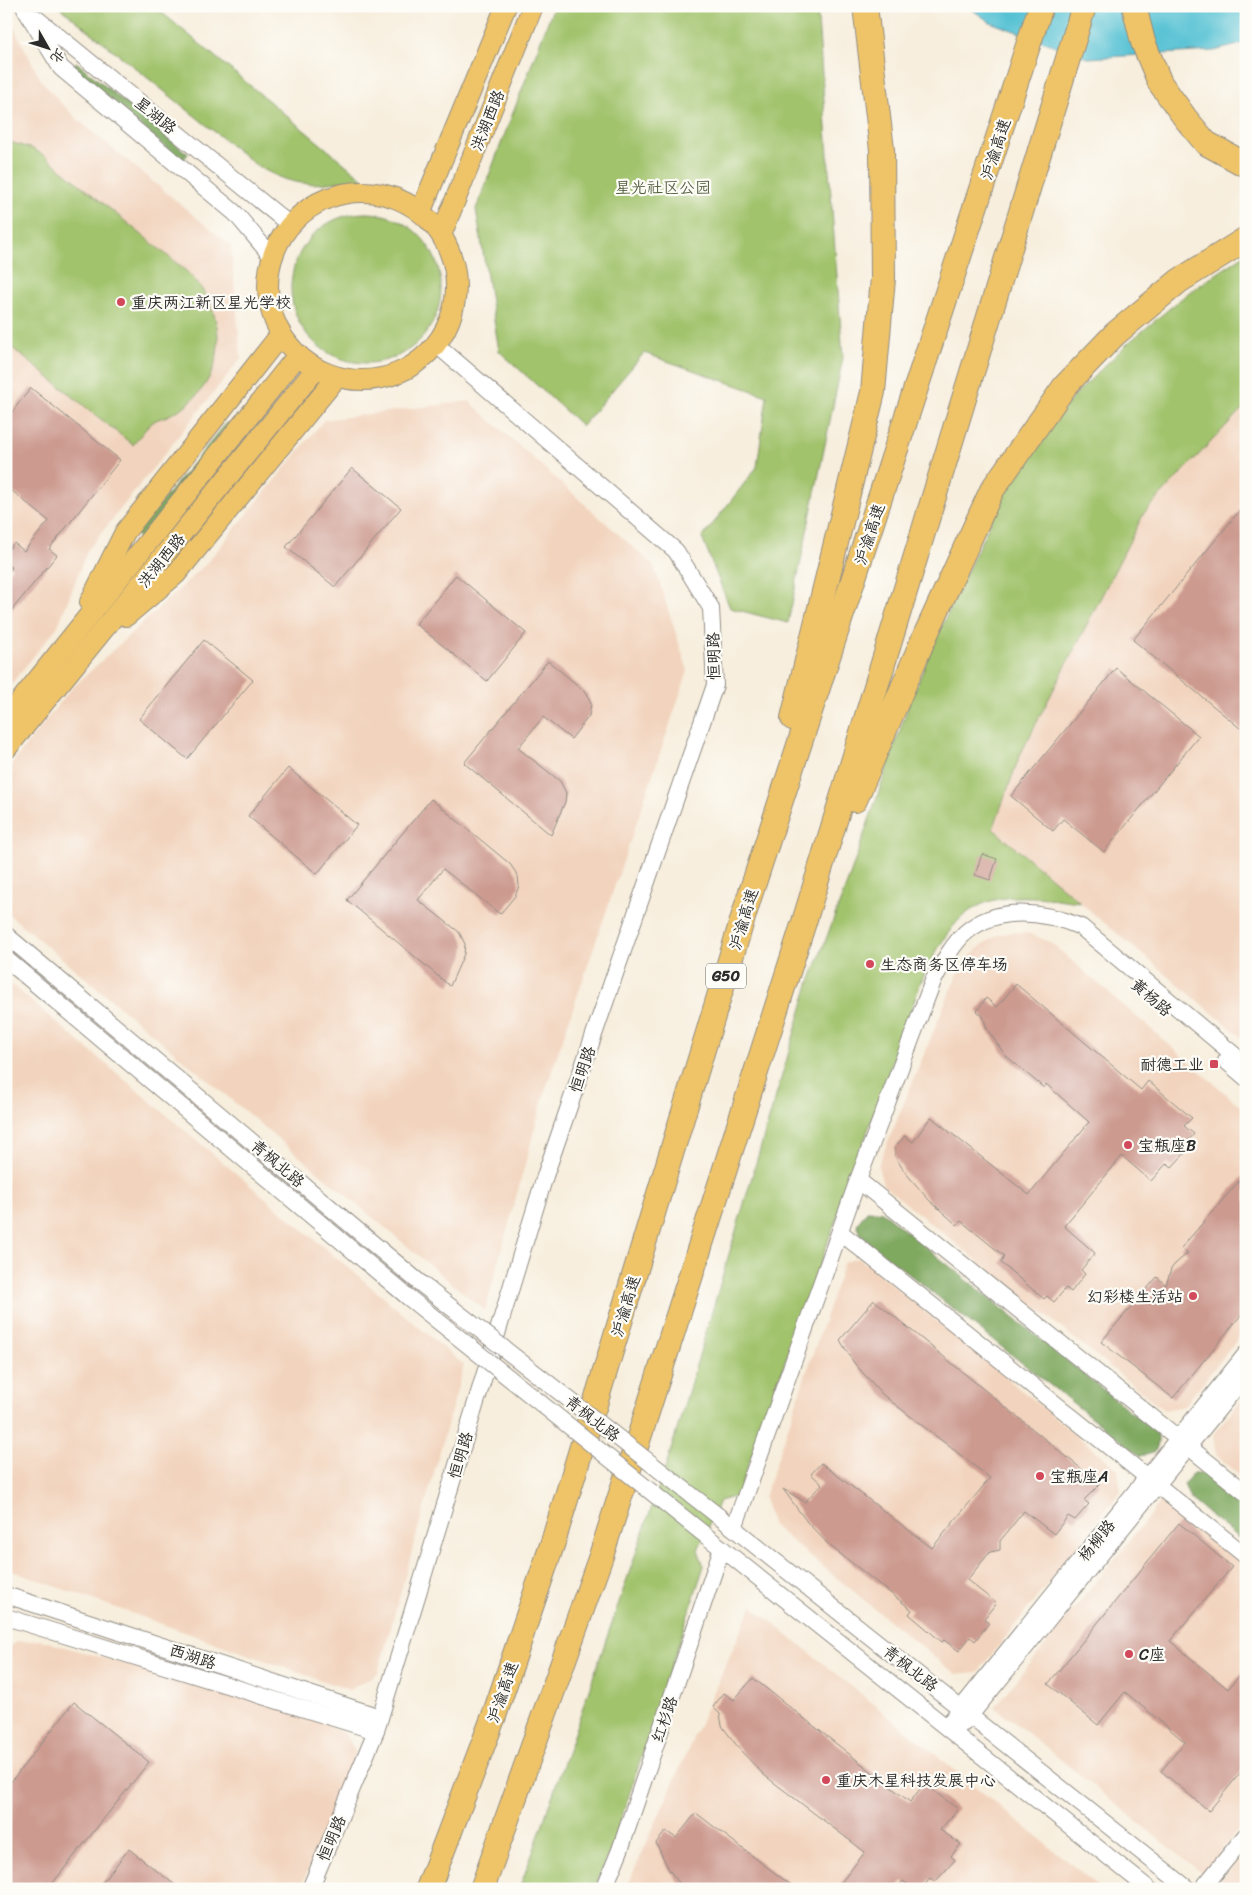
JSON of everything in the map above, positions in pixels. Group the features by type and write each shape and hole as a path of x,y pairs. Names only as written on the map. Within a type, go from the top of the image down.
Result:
{"highway":[{"path":"749,898 873,392 883,278 882,150 865,6"},
{"name":"沪渝高速","path":"428,1889 495,1713 553,1542 749,898 1041,6"},
{"path":"482,1889 601,1556 804,922 1084,6"},
{"path":"1134,6 1143,42 1160,83 1206,143 1246,165"},
{"path":"804,922 920,647 992,490 1065,386 1115,334 1179,281 1246,239"}],"main road":[{"name":"洪湖西路","path":"421,211 506,6"},
{"name":"洪湖西路","path":"442,233 532,6"},
{"path":"369,190 396,196 421,211 442,233 454,261 457,291 450,321 438,346 414,365 390,376 363,380 337,377 315,370 298,355 281,334 269,301 268,272 277,244 290,225 316,203 341,193 369,190"},
{"path":"80,643 125,532 281,334"},
{"name":"洪湖西路","path":"6,749 80,643 298,355"},
{"name":"洪湖西路","path":"6,719 80,643 315,370"},
{"path":"80,643 176,574 337,377"}],"street":[{"name":"星湖路","path":"23,8 290,225"},
{"path":"23,8 61,68 235,213 273,258"},
{"name":"恒明路","path":"310,1889 378,1724 546,1176 714,685 712,608 676,551 438,346"},
{"path":"734,1528 858,1180 933,981 947,956 965,934 985,920 1010,913 1034,914 1056,918 1081,927 1246,1065"},
{"name":"黄杨路","path":"1056,918 1080,935 1246,1078"},
{"name":"青枫北路","path":"6,935 420,1283 966,1711 1188,1889"},
{"name":"青枫北路","path":"6,959 408,1297 1149,1889"},
{"path":"858,1180 1246,1493"},
{"path":"840,1232 1246,1556"},
{"name":"杨柳路","path":"951,1730 1183,1442 1246,1354"},
{"name":"杨柳路","path":"1183,1442 1246,1375"},
{"name":"红杉路","path":"604,1889 620,1850 716,1543"},
{"name":"西湖路","path":"7,1596 378,1724"},
{"name":"西湖路","path":"6,1617 378,1724"},
{"path":"1202,1889 1246,1835"}],"shaded area":[{"name":"重庆两江新区星光学校","path":"9,18 41,80 58,100 78,120 231,246 241,358 87,551 58,626 6,690 6,21"},
{"path":"469,401 654,566 688,671 545,1091 485,1311 6,912 6,771 69,691 206,564 324,420"},
{"path":"1246,407 1246,1041 993,830 1020,755 1144,513 1240,411"},
{"path":"1014,932 1031,934 1050,942 1246,1111 1246,1329 1184,1406 1164,1410 883,1185 878,1166 960,970 972,954 985,943 998,935"},
{"path":"6,980 464,1365 378,1673 349,1690 6,1569"},
{"path":"859,1258 1118,1469 1121,1491 978,1672 955,1674 773,1526 764,1498 844,1262"},
{"path":"1246,1394 1246,1480 1216,1455 1213,1434"},
{"path":"1163,1499 1246,1565 1246,1820 1203,1874 995,1707"},
{"path":"752,1606 1102,1889 626,1889"},
{"path":"40,1640 310,1716 344,1733 355,1750 355,1762 300,1889 6,1889 6,1648 17,1642"},
{"path":"1246,1850 1246,1889 1221,1889 1219,1883"}],"green space":[{"path":"58,6 154,6 363,179 308,184 284,179 256,165"},
{"name":"星光社区公园","path":"554,6 817,6 843,358 788,623 730,608 702,538 757,467 767,396 644,353 582,426 499,351 476,209"},
{"path":"76,62 188,154 182,161 71,69"},
{"path":"6,141 33,149 45,156 185,270 198,284 208,300 215,317 218,335 217,353 212,370 203,387 190,402 150,424 133,445 6,343"},
{"path":"366,213 381,214 395,219 408,225 419,235 429,246 435,259 440,273 440,303 435,317 429,330 419,341 408,351 395,357 381,362 366,363 351,362 337,357 324,351 313,341 303,330 297,317 292,303 291,288 292,273 297,259 303,246 313,235 324,225 337,219 351,214"},
{"path":"1246,254 1246,407 1240,411 1144,513 1020,755 993,829 1080,902 1048,898 1015,897 984,903 970,911 957,922 937,951 921,982 737,1496 719,1501 698,1550 704,1566 612,1847 594,1889 519,1889 668,1460 809,984 848,881 910,701 939,632 1002,497 1073,397 1127,344 1188,293"},
{"path":"227,422 232,426 140,538 135,534"},
{"path":"867,1211 882,1212 1156,1432 1158,1442 1155,1450 1149,1454 1139,1455 862,1237 857,1224"},
{"path":"1193,1473 1209,1473 1246,1504 1246,1544 1190,1499 1184,1484"}],"water":[{"path":"967,6 1246,6 1246,43 1214,51 1088,58 990,22"}],"building":[{"path":"31,388 120,460 49,549 57,555 6,617 6,574 12,568 6,563 6,552 14,543 24,551 49,521 6,486 6,419"},
{"path":"352,468 401,508 335,587 286,547"},
{"path":"1246,503 1246,733 1133,640"},
{"path":"456,575 526,633 487,681 416,624"},
{"path":"204,640 253,680 187,759 139,719"},
{"path":"548,661 587,693 591,704 589,716 571,739 543,717 518,748 560,781 566,793 565,802 551,835 464,763"},
{"path":"1116,668 1199,736 1104,852 1063,819 1053,831 1011,796"},
{"path":"288,768 357,825 317,874 248,816"},
{"path":"431,799 510,864 518,876 519,886 515,896 500,914 443,869 418,900 459,932 465,944 464,954 450,986 347,900"},
{"path":"982,854 997,859 990,880 975,875"},
{"name":"宝瓶座B","path":"1016,984 1141,1090 1148,1081 1192,1118 1184,1126 1194,1134 1182,1148 1186,1152 1172,1167 1167,1163 1151,1181 1122,1156 1064,1226 1095,1253 1081,1270 1085,1274 1071,1292 1066,1288 1054,1302 1047,1296 1044,1299 1001,1263 1004,1256 961,1221 957,1225 929,1200 904,1171 895,1156 895,1147 905,1136 913,1142 931,1117 1029,1195 1089,1122 1046,1084 1044,1088 1005,1055 987,1029 983,1016 977,1011 986,998 997,1007"},
{"name":"幻彩楼生活站","path":"1246,1173 1246,1309 1173,1398 1101,1342 1157,1277 1166,1285 1171,1269 1188,1253 1181,1248"},
{"name":"宝瓶座A","path":"874,1300 1100,1484 1084,1500 1089,1504 1075,1520 1068,1516 1054,1534 1024,1511 1000,1541 1000,1550 990,1552 967,1580 996,1603 984,1619 989,1623 975,1641 970,1637 959,1651 944,1640 942,1642 909,1614 912,1610 829,1545 807,1522 783,1489 805,1502 822,1484 811,1474 821,1463 932,1548 990,1478 883,1395 854,1363 840,1340"},
{"name":"C座","path":"1179,1523 1232,1567 1170,1641 1228,1689 1246,1668 1246,1766 1209,1811 1161,1771 1185,1742 1125,1692 1098,1725 1048,1684"},
{"name":"重庆木星科技发展中心","path":"753,1678 910,1802 924,1784 958,1809 940,1830 961,1844 951,1856 955,1860 935,1882 930,1878 922,1889 913,1889 903,1881 896,1889 836,1889 865,1852 764,1775 741,1751 722,1726 720,1714 713,1707 724,1693 734,1700"},
{"path":"74,1702 149,1762 48,1889 6,1889 6,1788"},
{"path":"696,1813 796,1889 684,1889 669,1870 656,1843 666,1831 676,1838"},
{"path":"129,1849 180,1889 97,1889"}],"place":[{"name":"重庆两江新区星光学校","path":"121,302"},
{"name":"生态商务区停车场","path":"870,964"},
{"name":"耐德工业","path":"1214,1064"},
{"name":"宝瓶座B","path":"1128,1145"},
{"name":"幻彩楼生活站","path":"1193,1296"},
{"name":"宝瓶座A","path":"1040,1476"},
{"name":"C座","path":"1129,1654"},
{"name":"重庆木星科技发展中心","path":"826,1780"}]}
